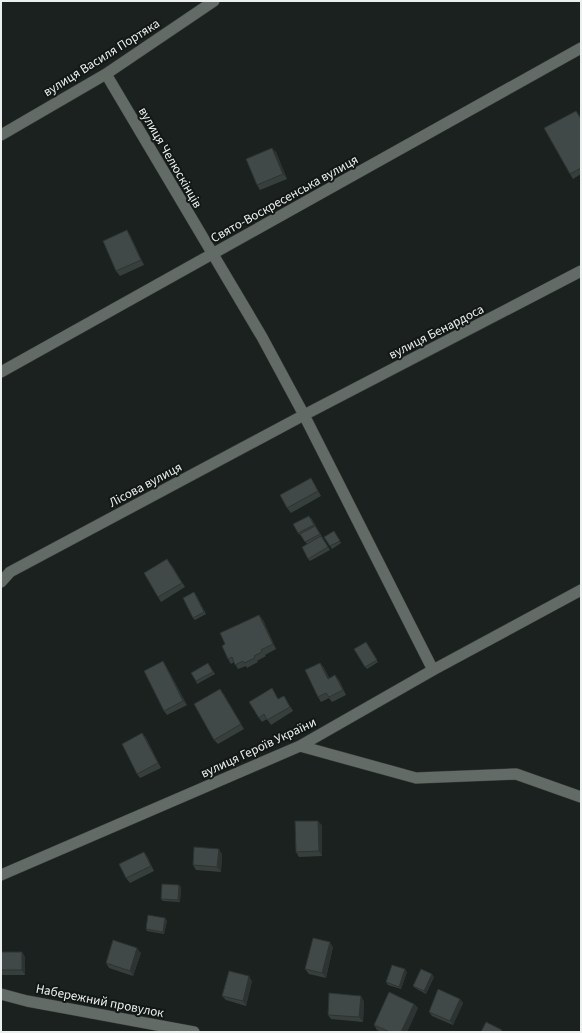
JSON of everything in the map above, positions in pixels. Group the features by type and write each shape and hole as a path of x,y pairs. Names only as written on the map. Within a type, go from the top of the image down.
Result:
{"street":[{"name":"вулиця Василя Портяка","path":"1,134 106,74 214,1"},
{"name":"Свято-Воскресенська вулиця","path":"1,372 581,48"},
{"name":"вулиця Челюскінців","path":"106,74 262,337 304,415 433,670"},
{"name":"вулиця Бенардоса","path":"304,415 581,271"},
{"name":"Лісова вулиця","path":"1,582 10,572 304,415"},
{"name":"вулиця Героїв України","path":"1,875 300,746 433,670 581,590"},
{"path":"300,746 416,778 516,774 581,797"},
{"name":"Набережний провулок","path":"1,994 27,1001 194,1032"}],"building":[{"path":"576,111 581,119 581,168 570,174 544,128"},
{"path":"272,148 283,174 257,185 246,159"},
{"path":"127,230 141,260 116,271 103,241"},
{"path":"311,478 318,491 287,508 280,495"},
{"path":"309,516 314,525 298,533 293,524"},
{"path":"315,526 320,534 305,542 300,534"},
{"path":"334,531 340,541 330,546 324,537"},
{"path":"321,536 328,547 308,559 302,547"},
{"path":"167,559 182,583 158,597 144,573"},
{"path":"194,592 204,612 193,618 183,598"},
{"path":"259,615 273,644 261,650 262,652 254,656 255,658 235,665 232,657 228,659 222,646 225,644 220,633"},
{"path":"366,642 377,660 365,667 354,649"},
{"path":"163,661 183,701 164,711 144,671"},
{"path":"208,663 213,672 196,681 191,673"},
{"path":"320,663 328,679 335,675 343,690 329,697 326,693 318,697 305,670"},
{"path":"272,688 278,699 284,696 290,707 267,720 264,714 259,718 249,702"},
{"path":"220,689 241,724 214,740 194,704"},
{"path":"142,733 158,763 137,774 122,744"},
{"path":"295,821 318,821 319,851 296,852"},
{"path":"194,847 219,849 217,867 193,865"},
{"path":"144,852 151,866 126,878 119,864"},
{"path":"162,884 179,885 178,900 161,899"},
{"path":"148,915 165,918 163,932 146,929"},
{"path":"313,938 330,942 322,973 305,969"},
{"path":"113,940 137,948 130,971 106,963"},
{"path":"1,952 22,952 22,970 1,970"},
{"path":"392,965 405,969 399,987 386,982"},
{"path":"421,969 432,974 424,991 413,986"},
{"path":"229,971 249,976 243,1001 222,996"},
{"path":"438,989 460,999 450,1021 429,1012"},
{"path":"389,992 414,1004 401,1032 390,1032 374,1025"},
{"path":"329,993 361,996 359,1017 328,1015"},
{"path":"486,1022 502,1030 501,1032 481,1032"}]}
